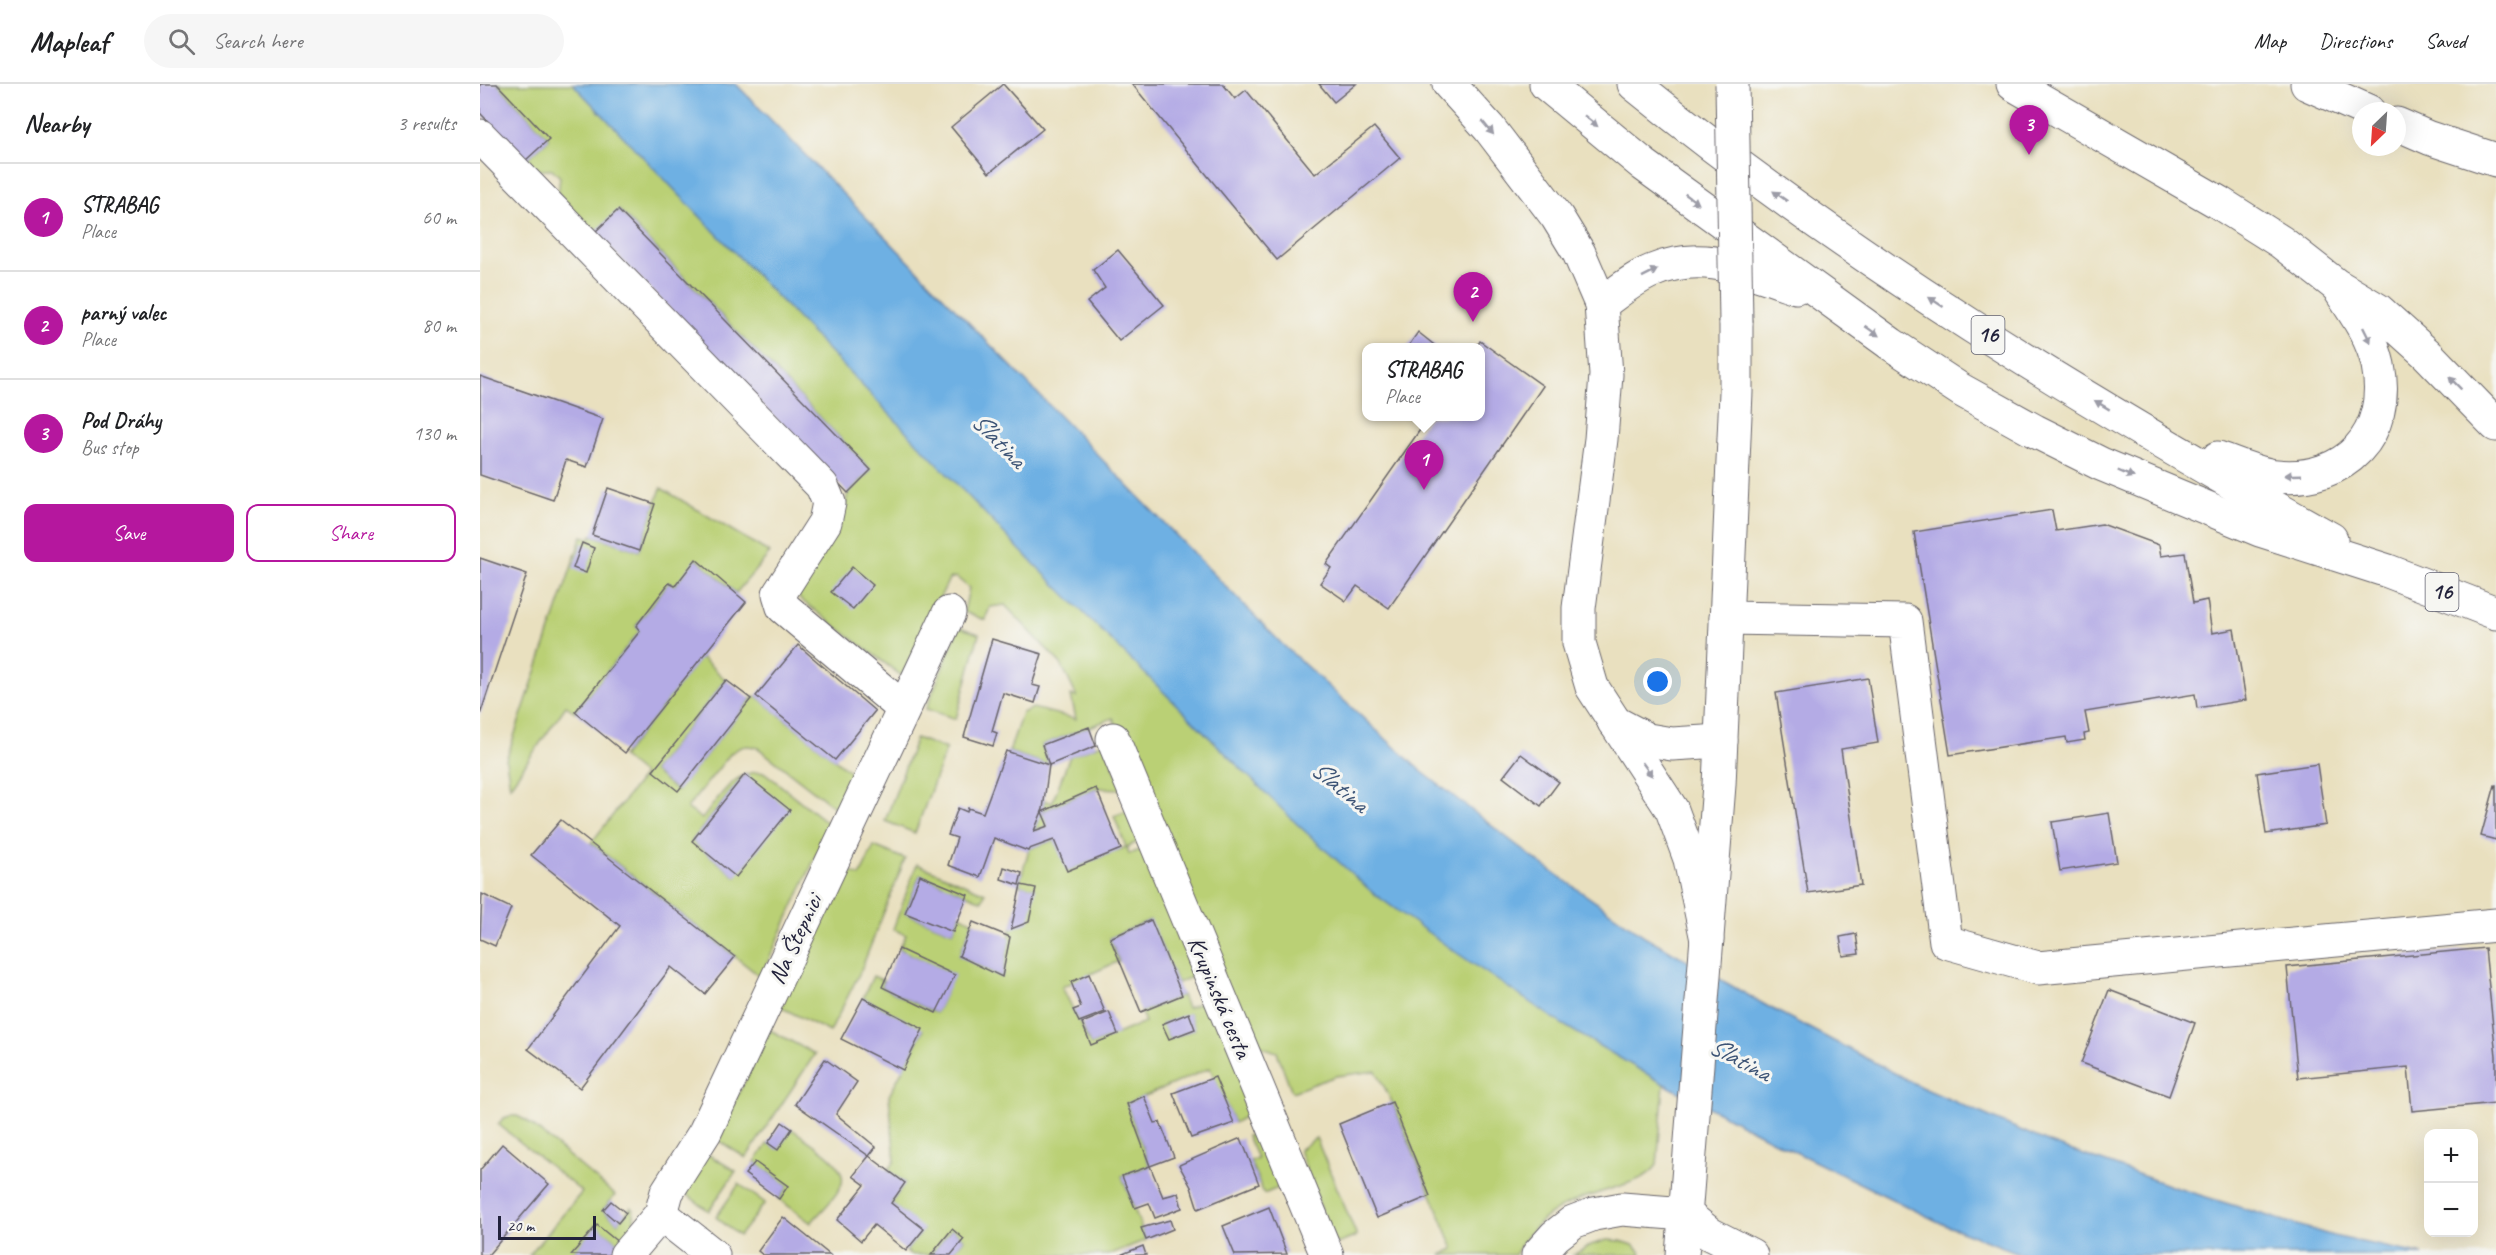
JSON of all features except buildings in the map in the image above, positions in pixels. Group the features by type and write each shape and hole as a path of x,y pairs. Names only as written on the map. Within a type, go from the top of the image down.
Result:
{"main road":[{"path":"1449,84 1489,128 1557,217 1579,253 1601,304 1606,375 1602,429 1579,608 1579,643 1592,687 1672,810 1690,859 1707,940"},
{"name":"16","path":"1546,84 1644,165 1825,297 1961,390 2092,459 2260,530 2388,571 2496,613"},
{"name":"16","path":"1634,84 1748,173 1855,248 2013,352 2388,571"},
{"path":"1682,1255 1721,741 1736,392 1732,84"},
{"path":"2013,84 2218,202 2281,242 2336,285 2378,310 2427,354 2496,425"},
{"path":"2307,84 2352,104"},
{"path":"2406,128 2496,160"},
{"path":"480,136 822,486 829,503 825,522 779,594 783,607 903,708"},
{"path":"1601,304 1650,271 1688,260 1720,262 1825,297"},
{"path":"2152,435 2275,476 2301,475 2326,470 2346,460 2363,447 2374,426 2380,406 2381,385 2378,364 2368,334 2336,285"},
{"name":"Na Štepnici","path":"626,1255 661,1214 667,1192 705,1132 949,613"},
{"path":"1726,618 1905,621 1946,942 2038,968 2496,925"},
{"path":"1612,721 1648,740 1672,744 1721,741"},
{"name":"Krupinská cesta","path":"1113,739 1327,1255"},
{"path":"1538,1255 1555,1236 1573,1222 1594,1214 1622,1209 1685,1214 1710,1234 1751,1255"},
{"path":"661,1214 713,1255"}],"green space":[{"path":"497,84 573,84 740,257 1373,893 1516,992 1664,1084 1657,1165 1634,1181 1558,1209 1535,1227 1515,1255 1441,1255 1454,1249 1392,1102 1376,1071 1336,1076 1292,1092 1277,1052 1246,1041 1113,718 1042,745 1049,765 1009,752 1022,713 1033,708 1076,719 1071,695 1077,697 1061,664 1005,605 990,607 985,620 964,612 969,588 956,577 949,579 902,676 792,593 842,518 848,493 871,470 619,210 595,232 558,194 560,177 552,169 538,169 526,160 549,139"},
{"path":"661,488 770,553 736,593 697,560 675,586 669,583 636,626 640,631 575,712 566,706 510,786 506,760 582,536 590,538 592,535 639,551"},
{"path":"959,627 979,634 956,719 926,709"},
{"path":"701,657 726,680 653,771 677,791 751,699 756,696 853,774 837,809 758,748 744,746 731,753 687,808 702,819 728,786 744,775 692,841 736,877 745,775 754,772 765,773 830,825 761,977 591,843 644,775 622,757"},
{"path":"916,738 946,749 915,833 885,821"},
{"path":"1104,743 1123,789 1096,788 1043,811 1048,826 1034,831 1043,809 1044,800 1052,803 1070,756"},
{"path":"1130,810 1140,841 1127,847 1129,854 1143,849 1202,973 1177,983 1150,920 1110,938 1119,961 1062,987 1091,1045 1145,1022 1141,1012 1182,995 1187,1008 1213,998 1256,1110 1234,1123 1210,1068 1127,1104 1150,1166 1122,1176 1146,1240 1108,1255 951,1255 964,1239 952,1229 931,1255 912,1255 906,1251 923,1230 891,1203 905,1183 888,1170 895,1161 889,1096 923,1030 863,998 873,976 884,981 882,987 936,1013 954,975 899,949 906,935 893,929 917,864 985,893 982,901 920,875 905,913 953,932 960,915 973,922 959,956 1002,977 1011,929 1035,888 1019,885 1029,849 1054,840 1068,870 1126,847 1114,816","holes":["1189,1014 1195,1029 1169,1039 1163,1024"]},
{"path":"874,846 905,859 861,970 830,1032 778,1006 843,873 851,872 860,876"},
{"path":"770,1030 815,1054 746,1158 716,1139"},
{"path":"510,1116 517,1116 527,1121 615,1195 603,1210 618,1223 631,1207 634,1222 622,1245 597,1226 571,1255 529,1255 582,1192 498,1124"},
{"path":"792,1129 834,1161 842,1178 841,1186 835,1196 811,1223 779,1199 788,1186 755,1162 768,1143 778,1149"},
{"path":"1265,1132 1287,1184 1264,1194 1250,1161 1257,1158 1247,1136"},
{"path":"1316,1138 1357,1236 1340,1243 1334,1243 1299,1150"},
{"path":"707,1154 736,1171 709,1211 682,1191"},
{"path":"739,1184 765,1203 739,1236 716,1217"},
{"path":"1607,1240 1633,1245 1641,1255 1573,1255 1591,1245"}],"water":[{"name":"Slatina","path":"573,84 736,84 1282,644 1421,771 1540,863 1646,937 1767,1006 1921,1087 2050,1143 2177,1188 2333,1236 2424,1255 2024,1255 1945,1225 1773,1141 1664,1084 1562,1024 1373,893 1297,824 1021,551"}],"place":[{"name":"Pod Dráhy","path":"2029,155"},
{"name":"parný valec","path":"1473,322"},
{"name":"STRABAG","path":"1424,490"}]}
